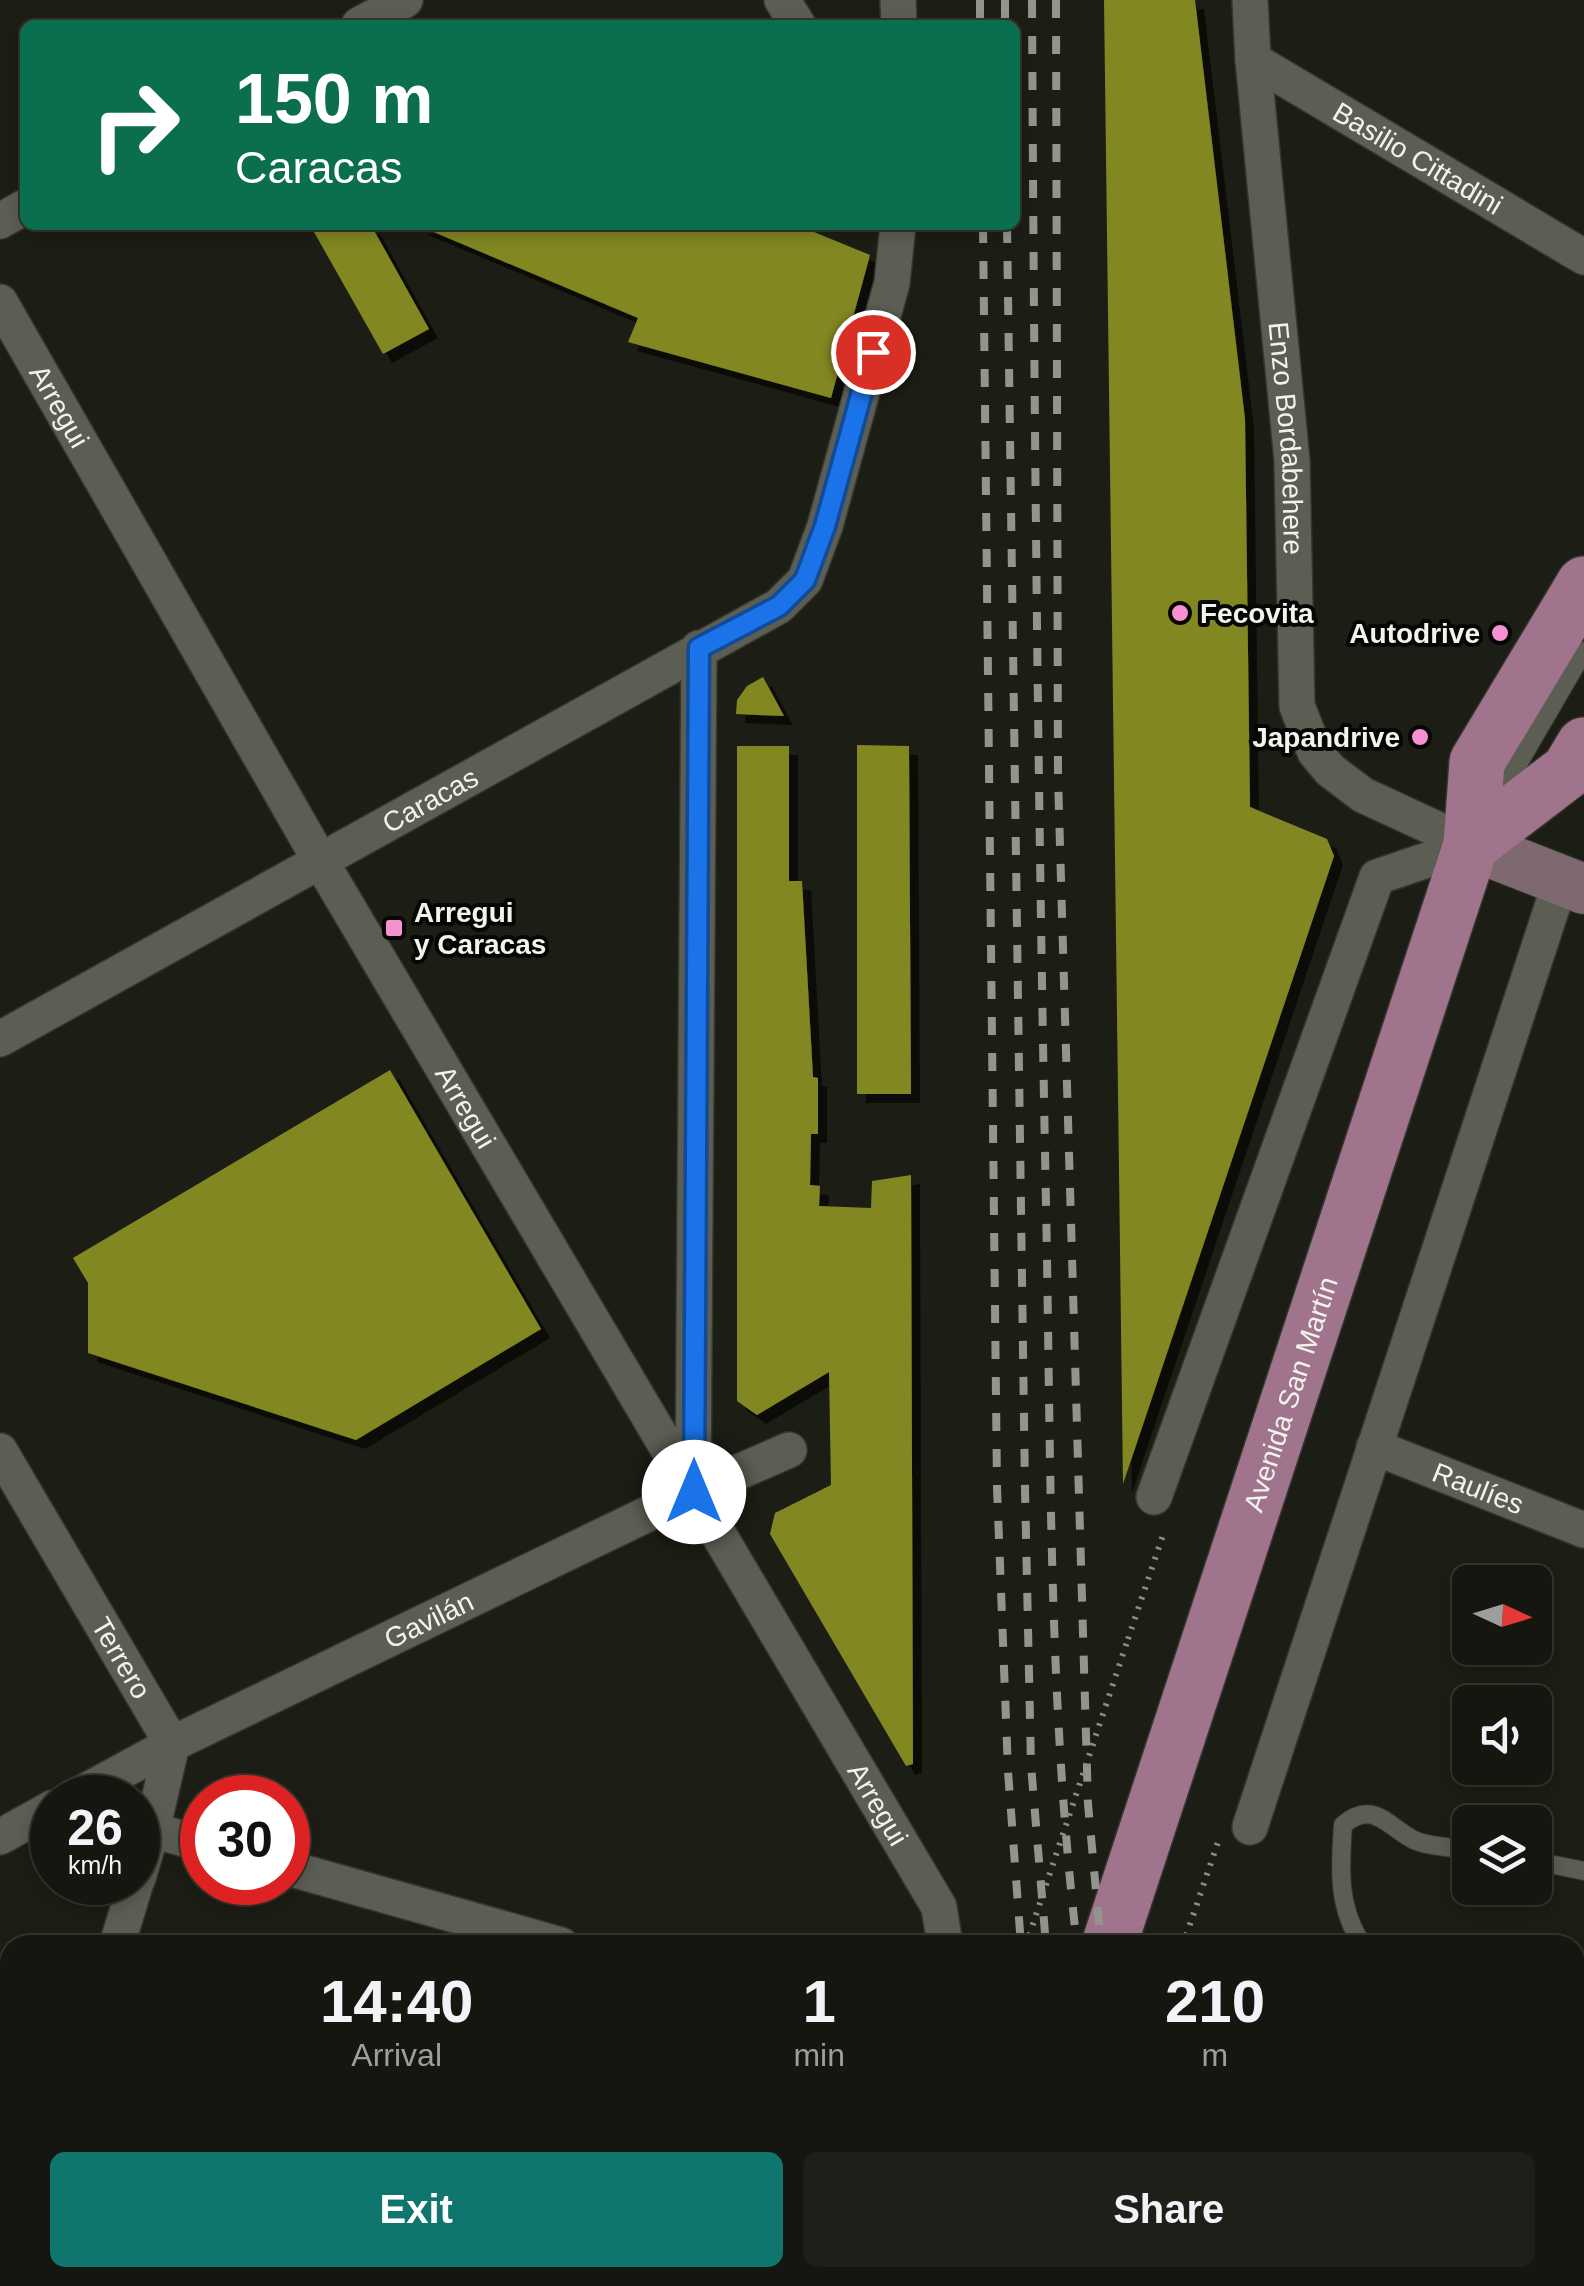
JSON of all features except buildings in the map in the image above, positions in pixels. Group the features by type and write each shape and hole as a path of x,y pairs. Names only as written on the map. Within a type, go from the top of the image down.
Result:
{"main road":[{"name":"Avenida San Martín","path":"1112,1935 1471,845 1477,762 1584,584"},
{"path":"1471,845 1568,770 1584,745"},
{"path":"1471,845 1572,885"}],"street":[{"path":"368,20 404,0"},
{"name":"Enzo Bordabehere","path":"1250,0 1292,462 1297,706 1315,752 1330,770 1362,795 1471,845"},
{"name":"Basilio Cittadini","path":"1253,60 1584,257"},
{"name":"Caracas","path":"0,1039 779,606 805,580 825,526 892,283 897,230"},
{"name":"Arregui","path":"0,302 321,862 939,1906 943,1935"},
{"path":"694,1492 699,648"},
{"path":"1154,1497 1378,877 1471,845"},
{"path":"1240,1836 1572,885"},
{"name":"Raulíes","path":"1374,1448 1584,1530"},
{"name":"Gavilán","path":"115,1775 694,1492 789,1450"},
{"name":"Terrero","path":"0,1451 172,1744"},
{"path":"160,1796 172,1744"},
{"path":"0,1836 30,1820"},
{"path":"310,1874 526,1935"},
{"path":"119,1935 129,1905"}],"lane":[{"path":"1471,845 1584,651"},
{"path":"1351,1935 1340,1880 1343,1824 1354,1815 1375,1814 1416,1842 1452,1847"},
{"path":"1552,1864 1584,1871"}],"path":[{"path":"1029,1935 1163,1535 1144,1528 1154,1497"},
{"path":"1187,1935 1218,1841 1240,1836"}],"railway":[{"path":"980,0 980,20"},
{"path":"1005,0 1005,20"},
{"path":"1032,0 1052,1574 1061,1760 1076,1935"},
{"path":"1056,0 1058,777 1088,1804 1100,1935"},
{"path":"983,230 997,1487 1008,1771 1020,1935"},
{"path":"1007,230 1031,1765 1045,1935"}],"place":[{"name":"Fecovita","path":"1180,613"},
{"name":"Autodrive","path":"1500,633"},
{"name":"Japandrive","path":"1420,737"},
{"name":"Arregui y Caracas","path":"394,928"}],"route":[{"path":"694,1492 699,648 779,606 805,580 825,526 873,352"}]}
